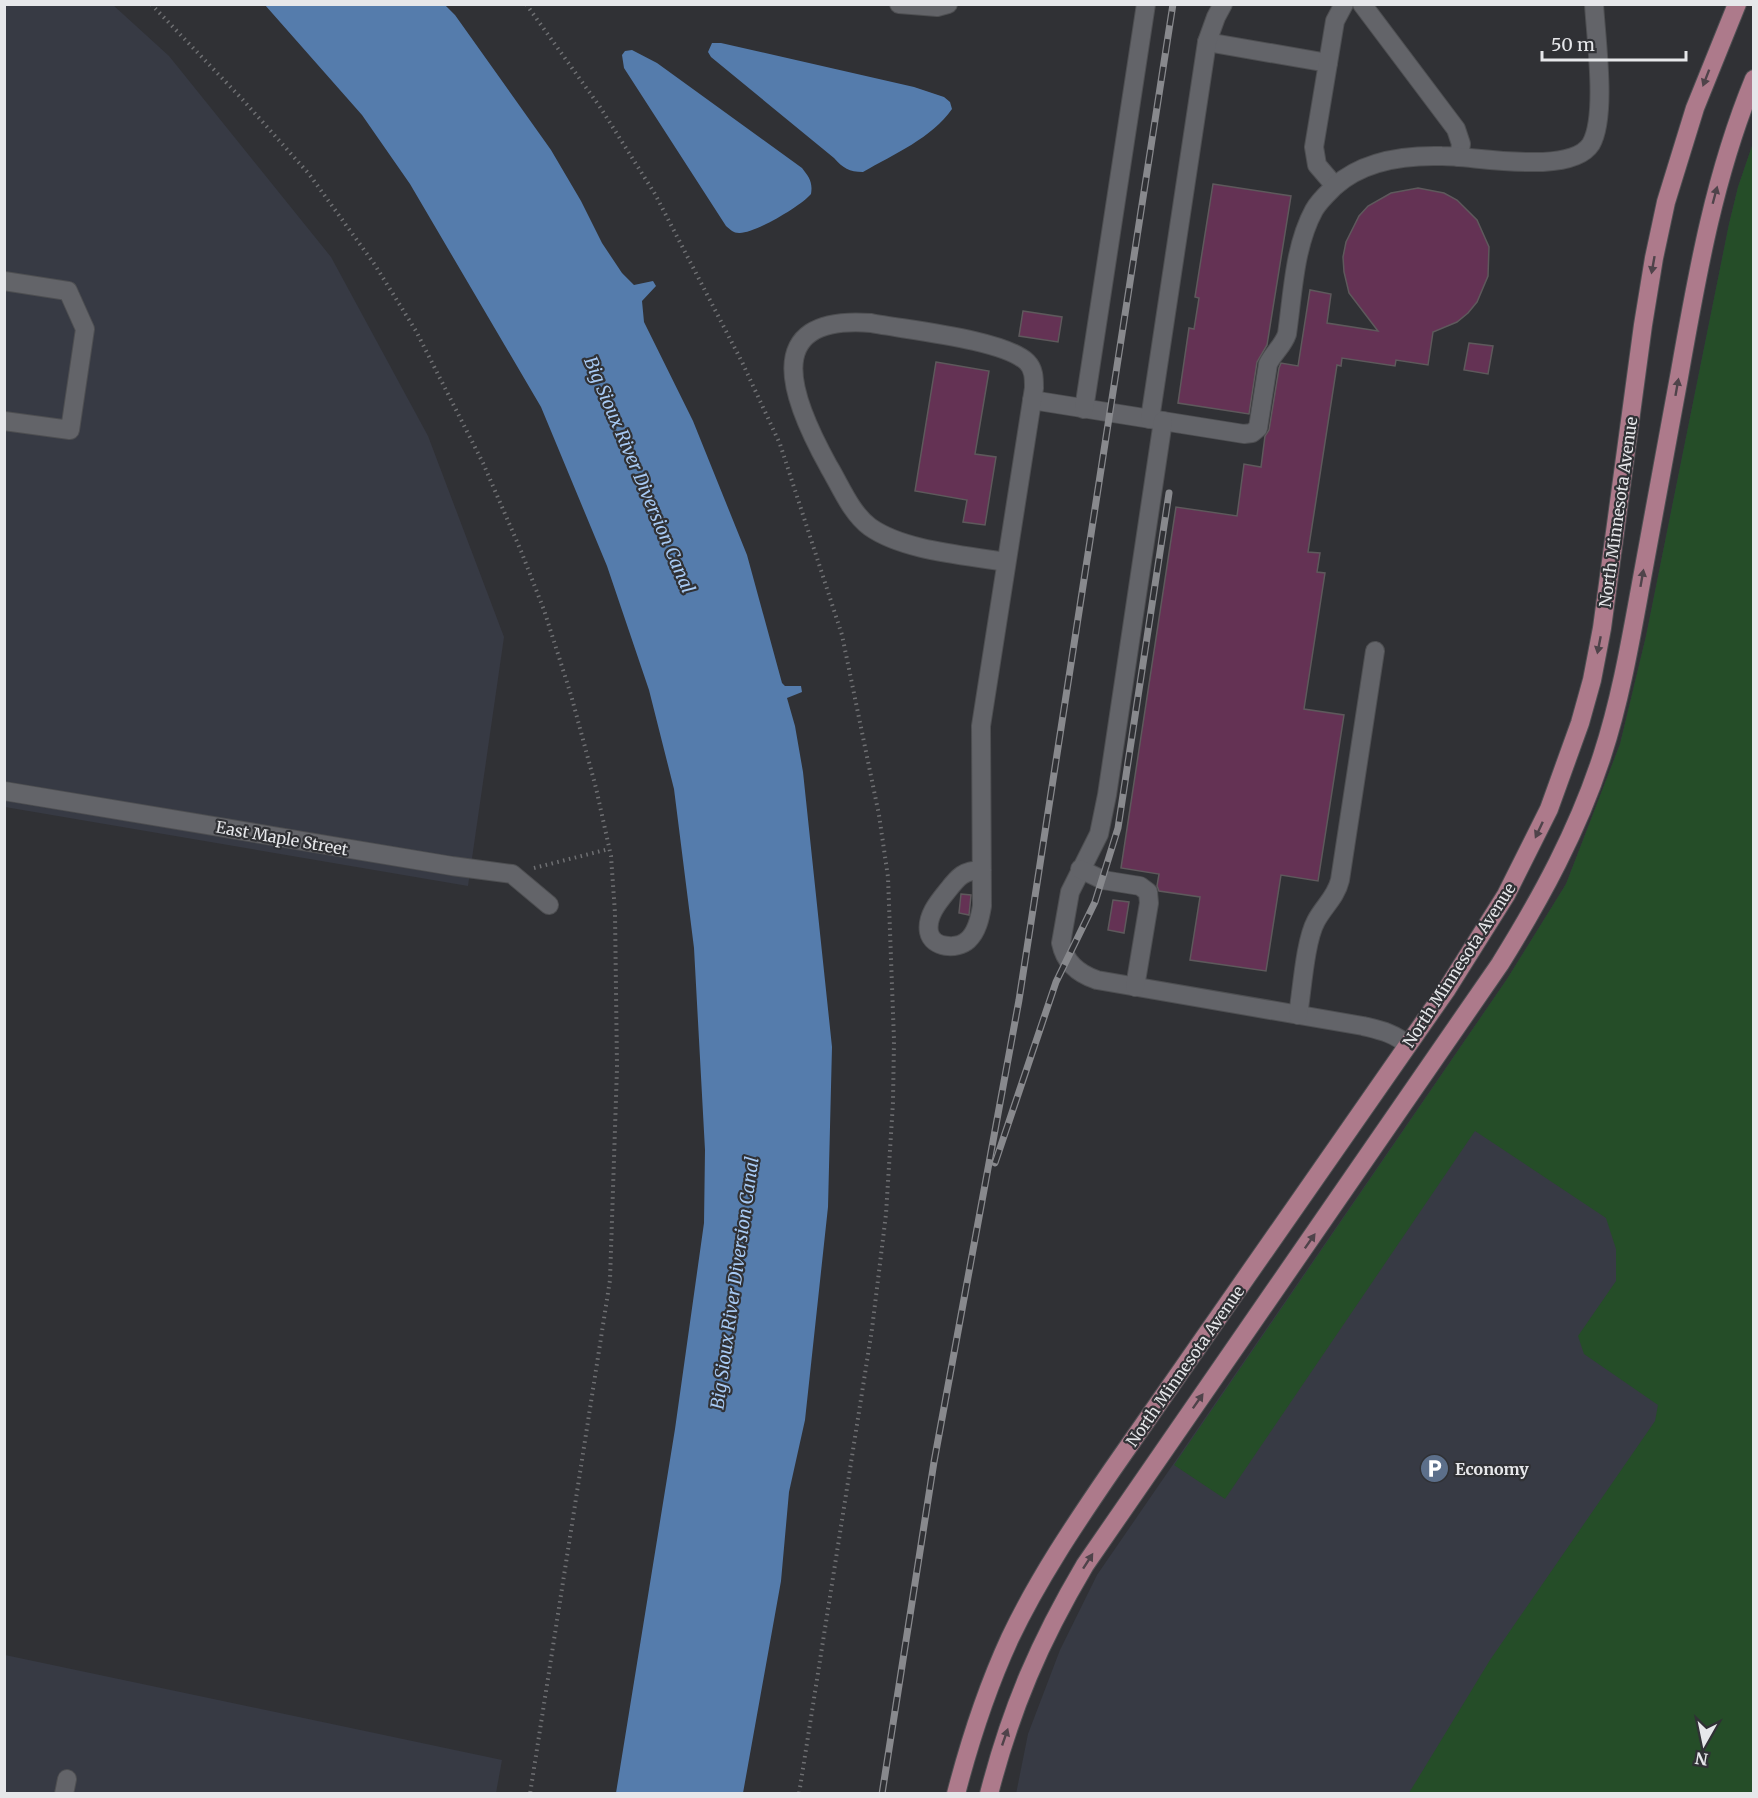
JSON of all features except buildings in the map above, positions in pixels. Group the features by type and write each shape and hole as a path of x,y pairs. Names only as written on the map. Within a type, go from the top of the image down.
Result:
{"main road":[{"name":"North Minnesota Avenue","path":"956,1794 968,1749 994,1675 1022,1616 1059,1550 1112,1470 1447,989 1506,895 1549,809 1580,723 1592,680 1602,628 1643,326 1666,202 1695,108 1737,4"},
{"name":"North Minnesota Avenue","path":"989,1794 1002,1744 1036,1655 1056,1614 1085,1565 1500,964 1528,919 1570,838 1603,754 1621,688 1701,248 1729,146 1754,79"}],"street":[{"path":"899,4 937,7 948,4"},
{"path":"1084,409 1146,4"},
{"path":"1223,4 1207,42 1107,795 1099,834 1080,869 1068,902 1061,943 1062,950 1075,968 1085,976 1097,980 1382,1030 1401,1039 1407,1045"},
{"path":"1335,186 1317,165 1314,147 1335,21 1344,4"},
{"path":"1362,4 1455,129 1461,144 1459,157"},
{"path":"1032,400 1244,435 1252,433 1258,428 1268,364 1271,357 1284,344 1287,334 1298,260 1307,225 1315,207 1335,186 1358,170 1383,162 1418,156 1535,162 1568,160 1582,154 1596,133 1599,112 1594,4"},
{"path":"1207,42 1328,63"},
{"path":"4,281 68,291 85,329 70,430 4,421"},
{"path":"982,870 981,726 1034,388 1032,369 1026,361 1006,349 871,323 853,322 815,329 803,338 796,352 793,369 800,410 813,439 852,507 868,525 886,537 907,544 1006,562"},
{"path":"1298,1015 1310,938 1316,921 1337,891 1340,880 1375,651"},
{"name":"East Maple Street","path":"4,791 512,874"},
{"path":"1080,869 1103,880 1140,886 1148,892 1149,903 1135,987"},
{"path":"512,874 549,905"}],"path":[{"path":"526,4 600,107 655,194 737,352 780,444 842,635 879,815 888,877 893,1009 893,1102 886,1214 872,1329 799,1794"},
{"path":"512,874 609,849"}],"shaded area":[{"path":"4,5 113,5 169,56 331,257 428,436 504,637 468,886 5,807"},
{"path":"1753,143 1753,1793 1016,1794 1028,1734 1060,1650 1097,1575 1507,979 1566,884 1620,744 1646,636 1729,224 1738,187"},
{"path":"5,1655 502,1760 496,1793 5,1794"}],"green space":[{"path":"1753,143 1753,1793 1409,1793 1490,1660 1655,1421 1658,1405 1584,1354 1578,1336 1616,1281 1616,1249 1606,1218 1475,1131 1225,1499 1174,1465 1507,979 1566,884 1620,744 1646,636 1729,224 1738,187"}],"water":[{"name":"Big Sioux River Diversion Canal","path":"265,5 445,5 455,15 551,150 602,243 622,273 634,285 653,281 656,286 642,301 644,322 693,421 747,555 782,683 785,686 801,686 802,692 787,698 795,726 803,772 832,1047 828,1207 805,1420 789,1492 781,1581 743,1793 616,1793 675,1429 704,1223 705,1150 694,948 674,789 649,690 607,566 541,407 410,184 362,115"},
{"path":"712,43 721,43 914,87 944,97 950,102 952,109 934,129 912,145 863,172 850,170 711,57 708,52"},
{"path":"632,50 657,63 802,168 810,180 811,194 788,212 755,229 739,233 726,226 624,68 622,55 625,51"}],"railway":[{"path":"882,1794 934,1462 1019,1000 1173,4"},
{"path":"995,1163 1056,982 1095,902 1118,828 1169,493"}],"place":[{"name":"Economy","path":"1434,1469"}]}
